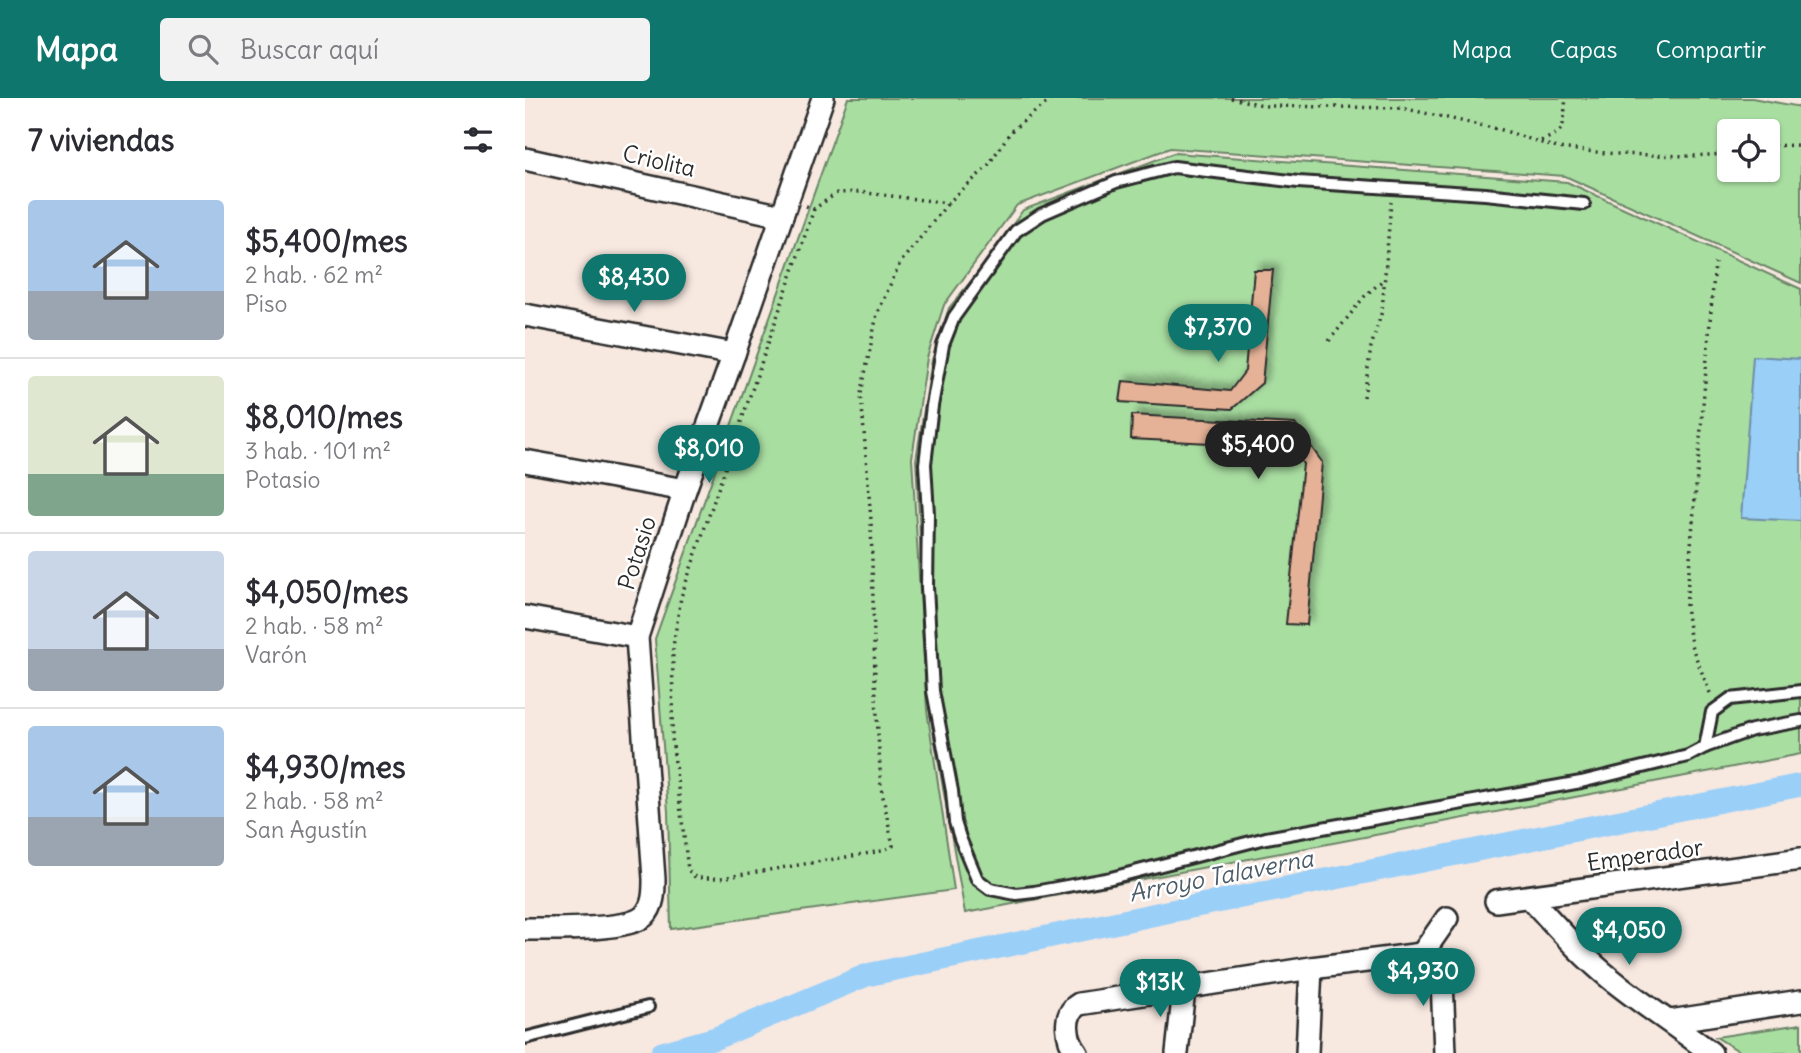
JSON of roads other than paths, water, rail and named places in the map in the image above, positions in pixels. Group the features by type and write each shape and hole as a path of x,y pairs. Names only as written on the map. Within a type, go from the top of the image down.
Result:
{"street":[{"name":"Potasio","path":"525,929 619,925 642,917 651,906 654,880 637,637 685,490 823,98"},
{"name":"Criolita","path":"525,159 784,209"},
{"path":"525,314 734,355"},
{"path":"525,461 685,490"},
{"path":"525,617 637,637"},
{"name":"Emperador","path":"1496,901 1801,859"},
{"path":"1530,898 1575,947 1608,977 1711,1053"},
{"path":"1077,1053 1070,1038 1069,1014 1079,1004 1311,968 1422,954 1447,918"},
{"path":"1422,954 1435,967 1441,980 1445,1053"},
{"path":"1307,1053 1311,968"},
{"path":"1177,1053 1184,989"},
{"path":"1670,1021 1801,1001"}],"lane":[{"path":"1584,204 1298,181 1174,167 1116,181 1042,214 1016,231 954,317 943,345 925,464 928,514 927,587 935,703 952,791 954,822 977,880 1004,893 1034,892 1111,878 1266,838 1581,782 1688,755 1752,730 1801,721"},
{"path":"1705,747 1712,712 1730,699 1801,691"},
{"path":"525,1038 648,1007"}],"water":[{"path":"1753,356 1801,359 1801,521 1741,518"}],"waterway":[{"name":"Arroyo Talaverna","path":"662,1053 716,1038 867,975 1166,912 1801,785"}]}
